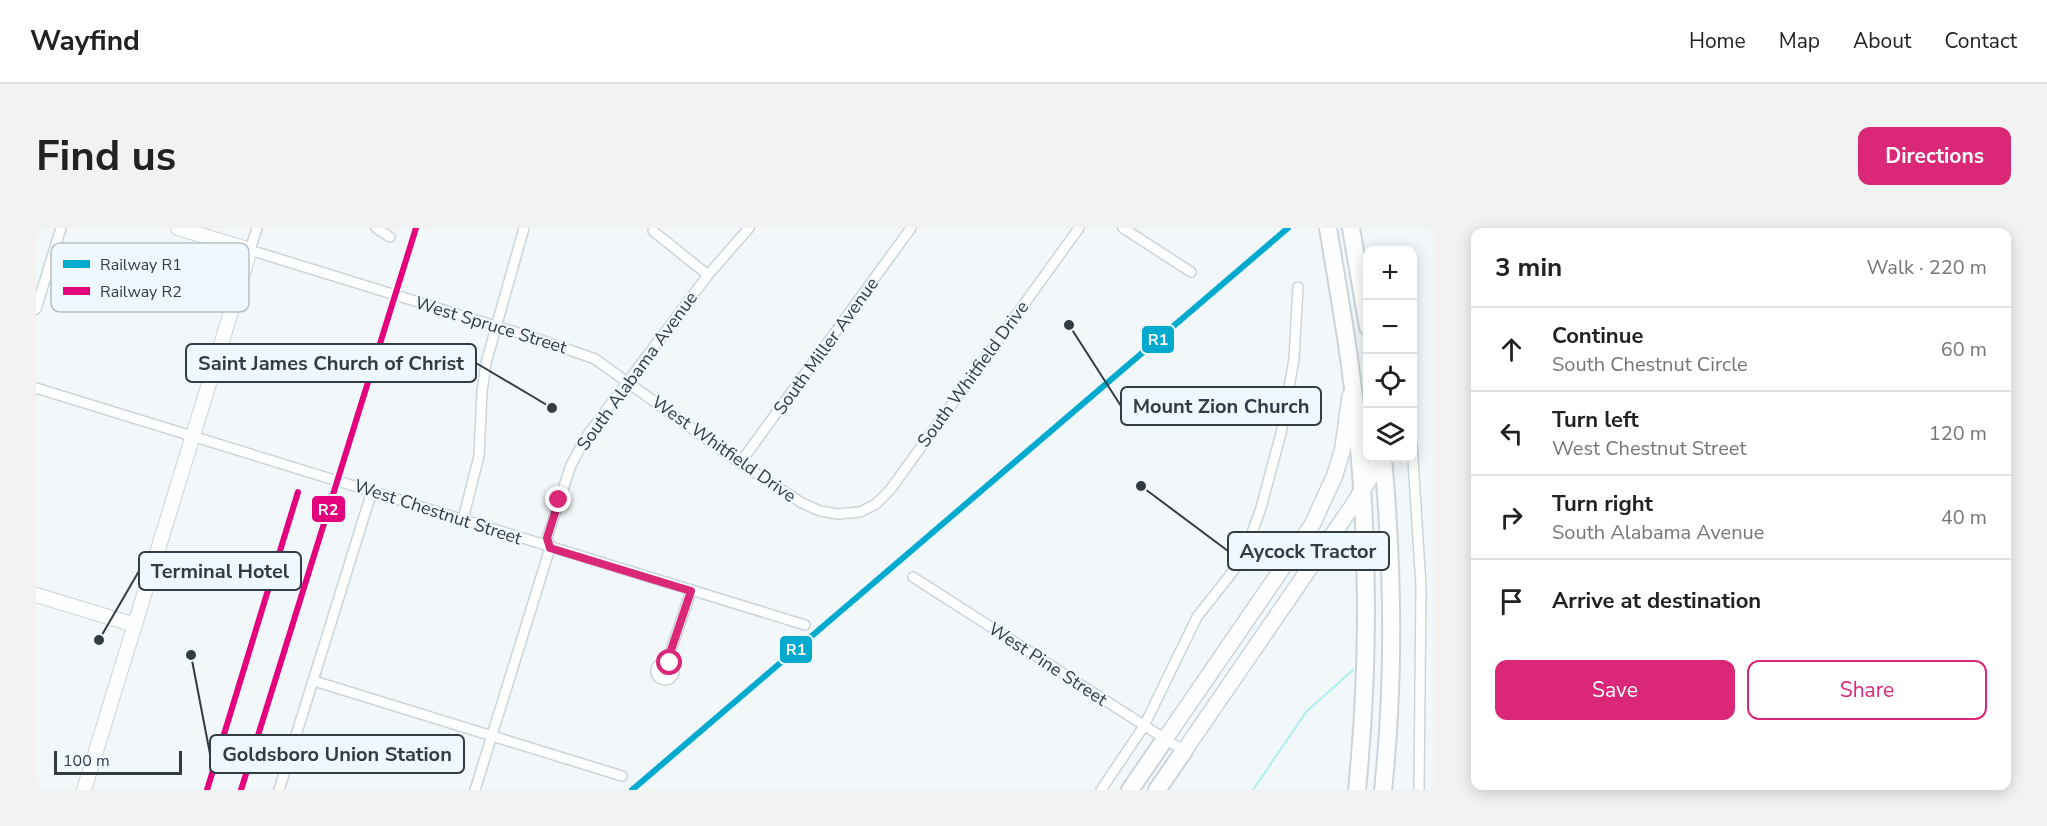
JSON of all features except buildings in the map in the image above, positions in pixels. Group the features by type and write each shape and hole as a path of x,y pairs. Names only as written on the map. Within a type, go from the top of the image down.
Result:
{"highway":[{"path":"1328,228 1352,381 1363,491 1365,698 1356,790"},
{"path":"1352,228 1364,300"},
{"path":"1383,462 1392,598 1390,685 1383,790"},
{"path":"1130,790 1165,740"},
{"path":"1157,790 1184,751"}],"main road":[{"path":"1165,740 1312,525 1326,498 1343,448 1352,381"},
{"path":"1184,751 1363,491 1376,462"}],"street":[{"path":"56,243 61,228"},
{"name":"West Spruce Street","path":"178,228 227,243"},
{"path":"249,253 257,228"},
{"path":"376,228 390,237"},
{"path":"463,519 479,456 483,380 495,326 524,228"},
{"name":"South Alabama Avenue","path":"476,790 550,548 547,538 571,465 586,437 627,381 708,275 749,228"},
{"name":"South Miller Avenue","path":"740,463 911,228"},
{"name":"South Whitfield Drive","path":"860,512 876,504 890,490 1079,228"},
{"path":"1123,228 1191,272"},
{"path":"653,231 708,275"},
{"name":"West Spruce Street","path":"250,250 582,354 595,359 627,381"},
{"path":"36,309 51,260"},
{"path":"1101,790 1144,726 1197,617 1242,557 1261,508 1278,444 1294,359 1298,287"},
{"path":"84,790 231,312"},
{"name":"West Whitfield Drive","path":"627,381 740,463 802,503 820,511 838,514 860,512"},
{"name":"West Chestnut Street","path":"36,388 805,625"},
{"path":"1414,462 1421,586 1419,790"},
{"path":"279,790 372,491"},
{"name":"West Pine Street","path":"913,577 1184,751"},
{"path":"667,662 691,591"},
{"path":"36,595 135,626"},
{"path":"314,681 622,776"}],"waterway":[{"path":"1253,790 1306,712 1353,670"}],"rail line":[{"name":"R2","path":"241,790 416,228"},
{"name":"R1","path":"632,790 1288,228"},
{"name":"R2","path":"207,790 298,492"}],"place":[{"name":"Mount Zion Church","path":"1069,325"},
{"name":"Saint James Church of Christ","path":"552,408"},
{"name":"Aycock Tractor","path":"1141,486"},
{"name":"Terminal Hotel","path":"99,640"},
{"name":"Goldsboro Union Station","path":"191,655"}],"route":[{"path":"559,500 547,538 550,548 691,591 667,662 670,663"}]}
